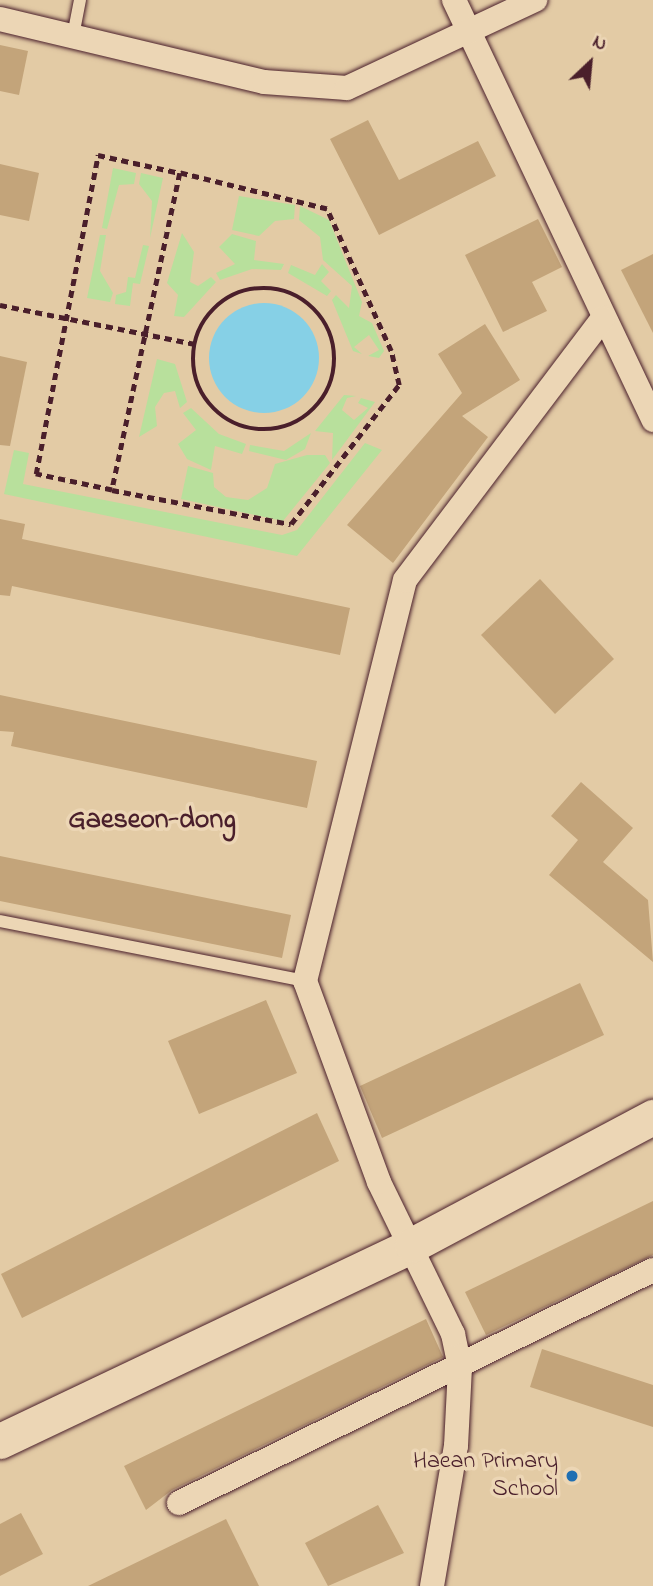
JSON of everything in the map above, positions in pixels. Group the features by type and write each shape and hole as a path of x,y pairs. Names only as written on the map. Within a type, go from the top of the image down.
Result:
{"main road":[{"path":"0,1441 412,1245 653,1116"}],"street":[{"path":"454,0 653,420"},
{"path":"0,19 264,82 347,88 471,33 535,0"},
{"path":"432,1586 456,1446 460,1367 412,1245 379,1182 305,981 405,580 603,318"},
{"path":"179,1503 653,1270"}],"lane":[{"path":"73,36 80,0"},
{"path":"0,921 305,981"}],"path":[{"path":"98,155 327,209 391,351 399,385 291,524 112,490 36,474 66,317 98,155"},
{"path":"112,490 180,173"},
{"path":"279,289 306,302 326,324 334,373 308,415 280,428 250,428 208,402 195,374 195,344 207,317 230,297 279,289"},
{"path":"0,305 145,331 195,344"}],"green space":[{"path":"113,168 136,173 134,184 119,185 107,229 102,228"},
{"path":"141,173 163,178 150,238 152,201 139,184"},
{"path":"239,196 295,205 294,219 275,221 259,236 232,230"},
{"path":"300,206 329,220 362,302 359,316 372,323 384,351 379,358 368,356 379,350 369,335 354,347 362,354 353,351 332,300 336,295 349,308 352,286 323,260 320,237 299,220"},
{"path":"182,233 194,252 190,282 198,286 211,277 216,282 184,317 174,316 178,295 167,283"},
{"path":"232,234 256,241 254,260 284,264 281,270 252,269 220,280 216,273 235,264 219,247"},
{"path":"100,235 106,235 100,271 113,293 110,302 87,298"},
{"path":"143,245 149,246 140,284 133,283 130,306 115,304 116,295 126,292 128,277 135,278"},
{"path":"322,264 329,272 321,281 331,291 327,296 288,273 291,265 315,275"},
{"path":"157,359 175,364 187,402 180,408 175,391 164,393 155,407 157,426 139,437"},
{"path":"344,395 356,396 347,398 342,410 354,420 368,408 358,403 361,398 375,402 332,460 333,433 315,431"},
{"path":"191,408 219,434 246,444 242,454 215,446 211,470 187,459 178,444 196,430 183,413"},
{"path":"311,433 305,449 286,460 249,451 250,445 284,451"},
{"path":"365,443 382,450 297,556 4,494 14,450 29,453 23,484 282,535 297,530"},
{"path":"307,455 325,455 330,463 283,521 181,499 188,466 213,473 214,487 226,497 248,500 267,488 275,464"}],"water":[{"path":"264,303 285,308 303,319 314,337 319,358 314,379 303,397 285,408 264,413 243,408 225,397 214,379 209,358 214,337 225,319 243,308"}],"building":[{"path":"0,45 28,51 19,95 0,91"},
{"path":"368,120 399,180 478,141 496,176 379,235 330,139"},
{"path":"0,164 39,173 29,221 0,215"},
{"path":"538,219 562,267 532,282 547,311 503,332 465,255"},
{"path":"653,254 653,333 621,270"},
{"path":"485,324 520,380 462,416 488,437 393,563 347,525 462,393 438,354"},
{"path":"0,356 27,362 10,446 0,445"},
{"path":"0,519 25,524 22,539 350,608 340,655 12,586 10,596 0,595"},
{"path":"540,579 614,659 555,714 481,635"},
{"path":"0,695 317,761 307,808 11,746 14,732 0,731"},
{"path":"581,782 633,828 603,862 648,900 653,962 549,875 578,840 551,816"},
{"path":"0,856 291,915 282,958 0,901"},
{"path":"580,983 604,1035 382,1138 360,1086"},
{"path":"266,1000 297,1073 199,1114 168,1041"},
{"path":"317,1113 339,1161 22,1318 1,1274"},
{"path":"653,1201 653,1255 486,1335 465,1292"},
{"path":"426,1319 443,1357 172,1490 146,1510 124,1466"},
{"path":"542,1349 653,1385 653,1427 530,1387"},
{"path":"378,1505 404,1553 328,1586 305,1543"},
{"path":"21,1513 43,1554 0,1576 0,1524"},
{"path":"226,1519 259,1586 88,1586"}],"place":[{"name":"Haean Primary School","path":"572,1476"}],"district":[{"name":"Gaeseon-dong","path":"152,821"}]}
